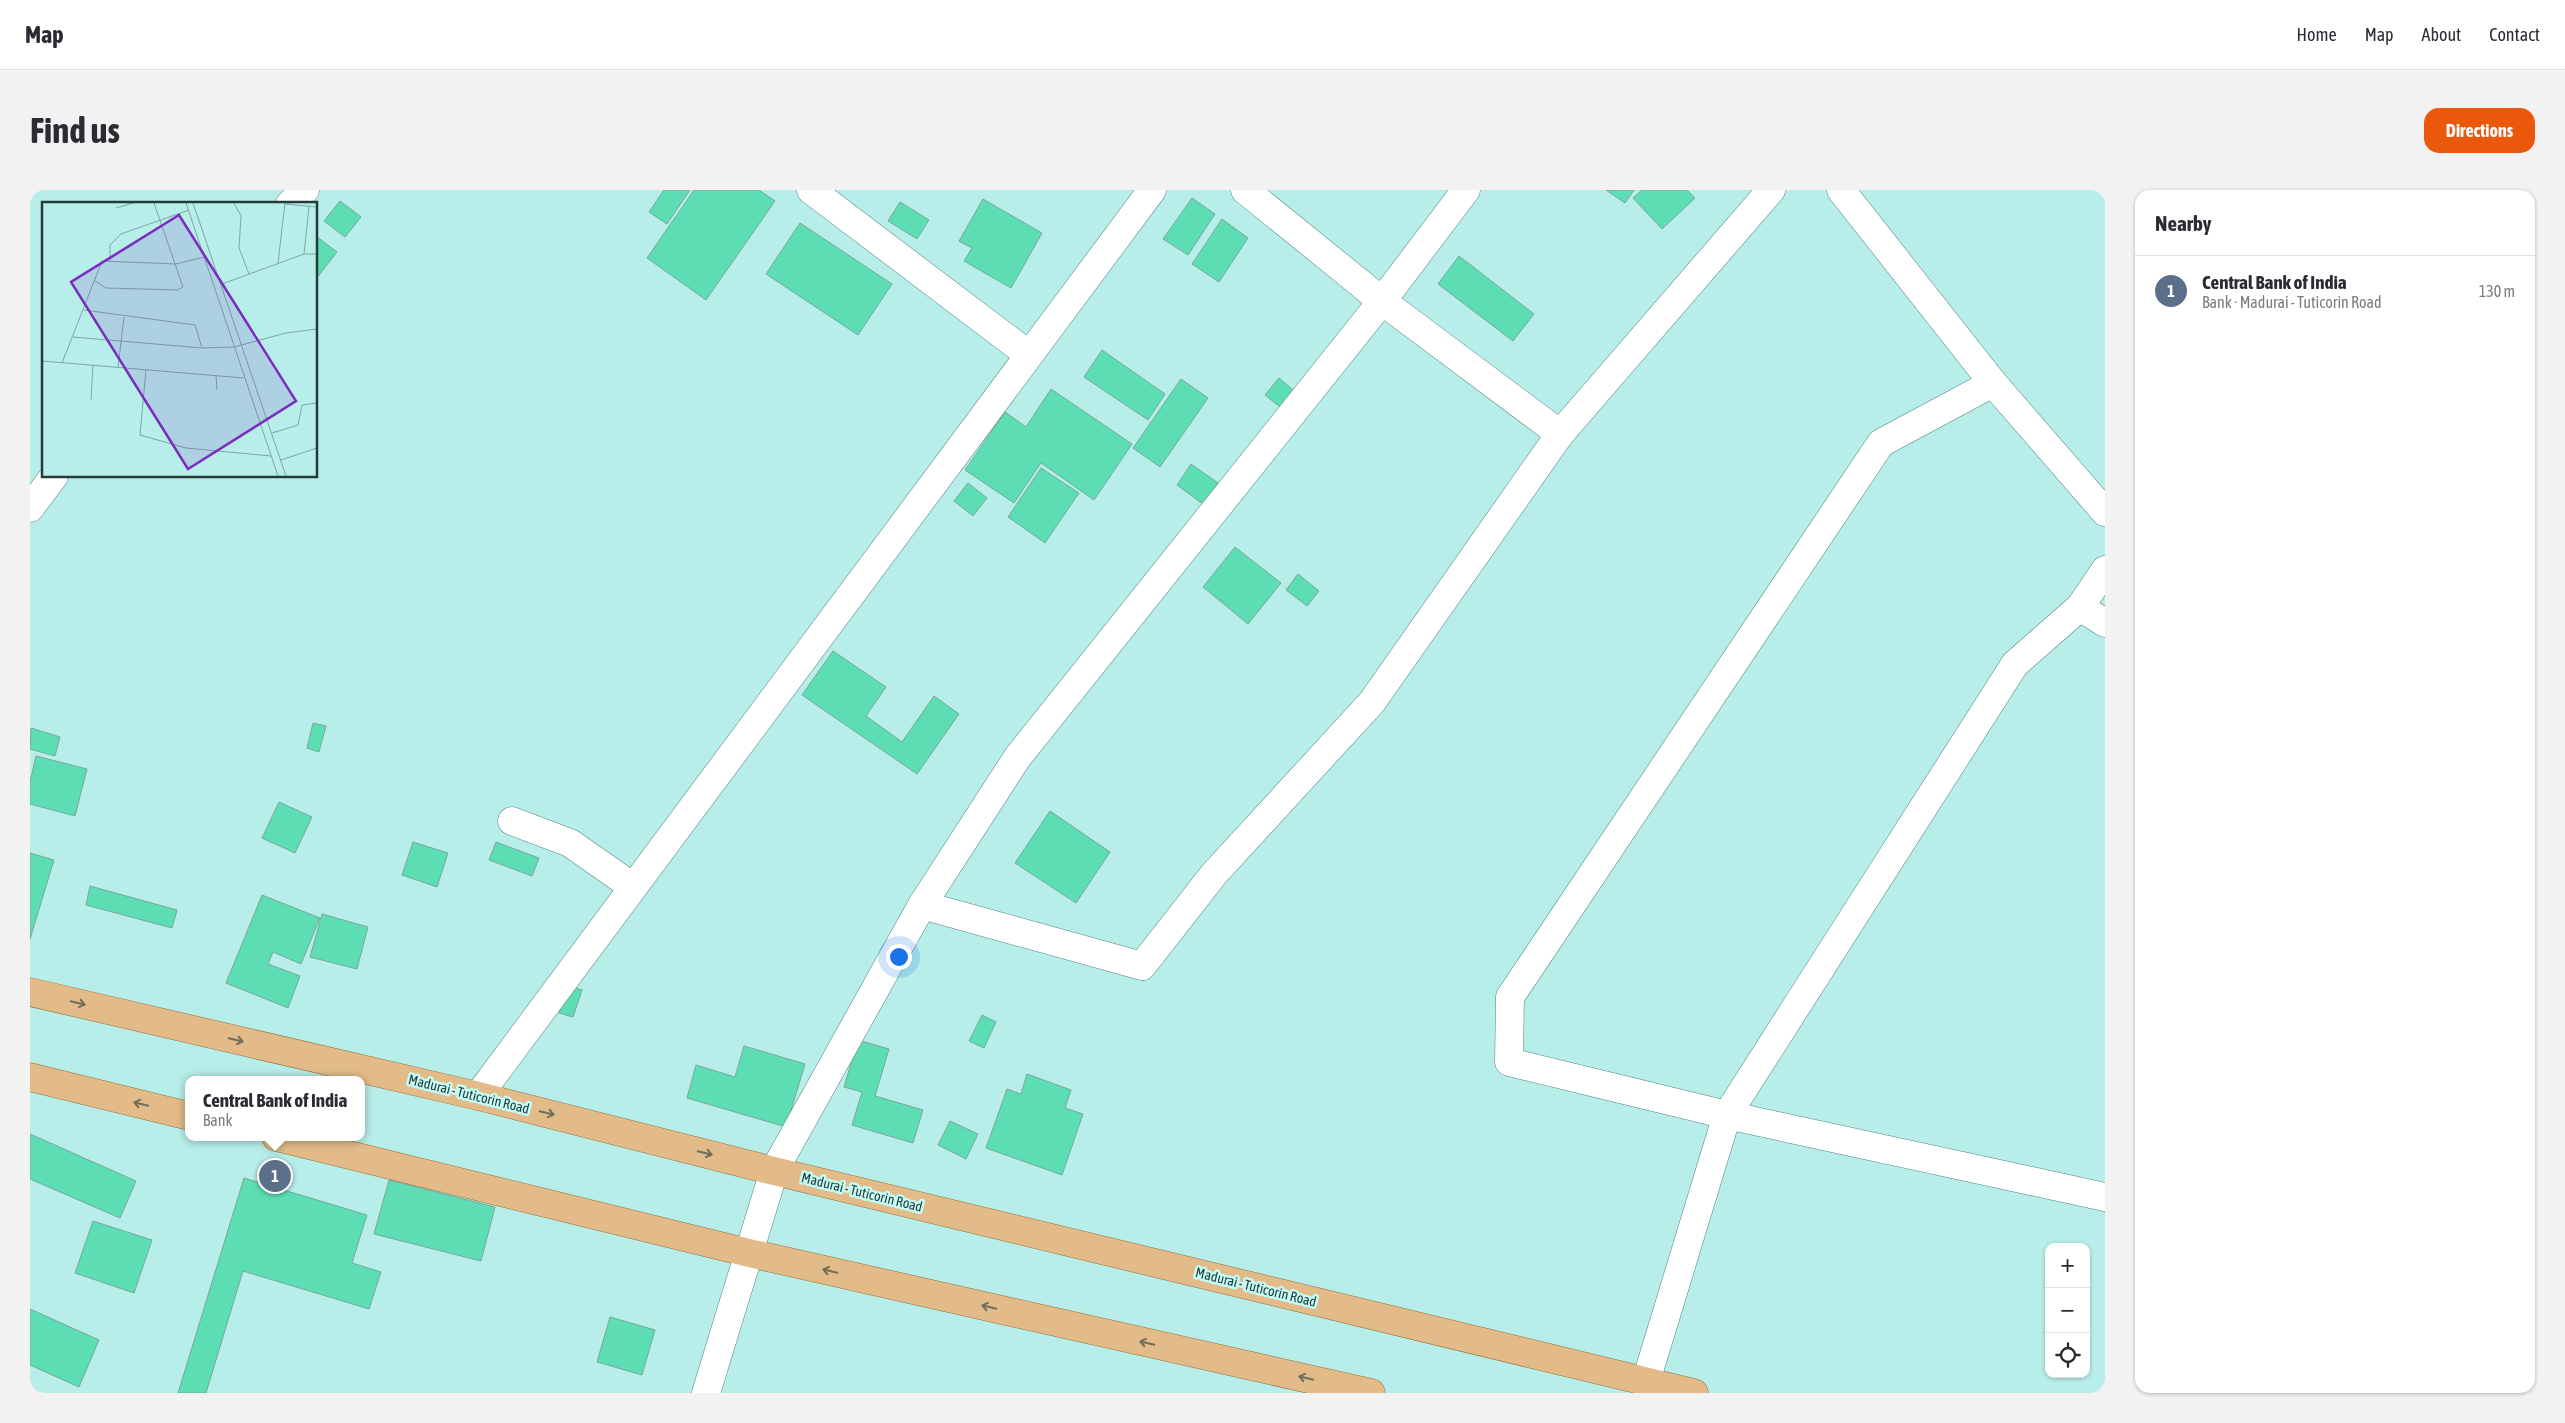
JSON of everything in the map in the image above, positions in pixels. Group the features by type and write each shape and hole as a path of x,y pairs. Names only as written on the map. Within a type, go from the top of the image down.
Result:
{"main road":[{"name":"Madurai - Tuticorin Road","path":"30,992 478,1096 774,1171 1694,1393"},
{"path":"30,1077 185,1115"},
{"path":"292,1141 749,1253 1338,1389 1371,1393"}],"street":[{"path":"292,202 305,190"},
{"path":"811,190 1029,354"},
{"path":"478,1096 1152,190"},
{"path":"1245,190 1382,301 1560,434"},
{"path":"706,1393 774,1171 922,905 1017,758 1382,301 1466,190"},
{"path":"922,905 1142,966 1214,874 1372,702 1560,434 1771,190"},
{"path":"1841,190 1994,384 2105,512"},
{"path":"1994,384 1881,443 1510,998 1509,1062 1726,1115 2105,1197"},
{"path":"30,508 52,478"},
{"path":"1646,1381 1726,1115 2015,664 2080,607 2105,570"},
{"path":"2080,607 2105,623"},
{"path":"512,821 570,843 634,886"}],"building":[{"path":"664,190 690,190 667,224 649,212"},
{"path":"694,190 759,190 775,201 706,300 647,258"},
{"path":"1606,190 1634,190 1625,203"},
{"path":"1642,190 1687,190 1695,198 1662,229 1633,198"},
{"path":"1192,198 1215,214 1188,255 1163,239"},
{"path":"983,199 1042,233 1011,288 964,261 972,248 959,241"},
{"path":"340,201 361,217 345,237 324,221"},
{"path":"900,202 929,220 917,239 888,221"},
{"path":"1222,219 1248,238 1219,282 1192,264"},
{"path":"800,223 892,284 858,335 766,274"},
{"path":"318,238 337,252 318,276"},
{"path":"1459,256 1534,314 1513,341 1438,284"},
{"path":"1102,350 1165,394 1148,420 1084,377"},
{"path":"1279,378 1298,394 1285,411 1265,395"},
{"path":"1181,379 1208,398 1160,467 1133,448"},
{"path":"1051,389 1132,444 1094,500 1041,463 1014,503 965,470 1005,412 1026,427"},
{"path":"1191,464 1218,483 1203,504 1177,485"},
{"path":"1041,468 1079,493 1045,543 1008,517"},
{"path":"968,483 987,498 973,516 954,501"},
{"path":"1235,547 1281,583 1248,624 1203,587"},
{"path":"1298,574 1319,591 1307,606 1286,590"},
{"path":"833,651 886,687 866,716 902,742 934,696 959,714 917,774 802,695"},
{"path":"313,723 326,726 319,752 307,748"},
{"path":"31,728 60,737 55,756 30,749"},
{"path":"36,756 87,769 75,816 30,804 30,782"},
{"path":"279,802 312,817 295,853 262,838"},
{"path":"1050,811 1110,852 1076,903 1015,863"},
{"path":"413,842 448,853 437,887 402,875"},
{"path":"496,842 539,858 532,876 489,860"},
{"path":"30,853 54,860 30,939"},
{"path":"90,886 177,910 172,928 86,905"},
{"path":"262,895 320,918 301,964 273,952 268,964 300,976 288,1008 226,983"},
{"path":"322,914 368,927 357,969 310,957"},
{"path":"569,986 582,990 573,1017 559,1013"},
{"path":"982,1015 996,1022 984,1048 969,1041"},
{"path":"858,1040 889,1049 875,1096 923,1110 913,1143 852,1125 862,1092 844,1087"},
{"path":"744,1046 805,1064 786,1127 687,1098 696,1065 735,1077"},
{"path":"1027,1074 1071,1090 1065,1108 1083,1114 1062,1175 986,1148 1007,1089 1021,1094"},
{"path":"950,1121 978,1134 966,1159 938,1145"},
{"path":"30,1134 136,1181 120,1218 30,1179"},
{"path":"244,1178 367,1215 352,1263 381,1272 369,1309 243,1271 206,1393 178,1393"},
{"path":"389,1180 495,1207 481,1261 374,1234"},
{"path":"93,1221 152,1240 134,1293 75,1273"},
{"path":"30,1309 99,1340 79,1387 30,1365"},
{"path":"610,1317 655,1330 642,1375 597,1362"}],"place":[{"name":"Central Bank of India","path":"275,1176"}]}
